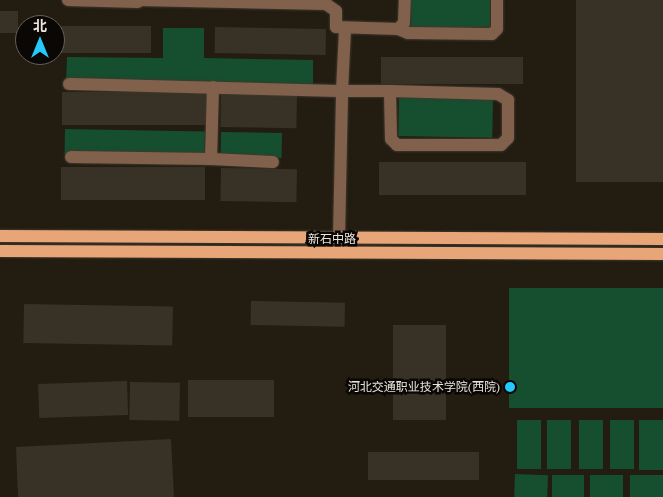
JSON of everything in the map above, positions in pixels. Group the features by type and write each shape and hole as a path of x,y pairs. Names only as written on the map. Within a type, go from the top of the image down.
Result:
{"main road":[{"name":"新石中路","path":"0,236 663,239"},
{"name":"新石中路","path":"0,251 663,254"}],"lane":[{"path":"68,0 326,4 336,11 336,27 344,29 398,29 408,33 492,34 497,29 497,0"},
{"path":"398,29 404,23 405,0"},
{"path":"339,238 344,29"},
{"path":"69,84 213,88 390,91 498,94 508,100 508,138 501,145 397,145 392,139 390,91"},
{"path":"211,159 213,88"},
{"path":"71,157 273,162"}],"green space":[{"path":"411,0 490,0 490,27 411,27"},
{"path":"163,28 204,28 204,58 313,60 313,85 66,82 67,57 163,58"},
{"path":"399,97 493,99 492,138 398,136"},
{"path":"65,129 205,131 205,156 65,154"},
{"path":"221,132 282,133 282,158 221,157"},
{"path":"509,288 663,288 663,408 509,408"},
{"path":"517,420 541,420 541,469 517,469"},
{"path":"547,420 571,420 571,469 547,469"},
{"path":"579,420 603,420 603,469 579,469"},
{"path":"610,420 634,420 634,469 610,469"},
{"path":"639,420 663,420 663,470 639,470"},
{"path":"515,474 548,475 547,497 514,497"},
{"path":"552,475 584,475 584,497 552,497"},
{"path":"590,475 623,475 623,497 590,497"},
{"path":"630,475 663,475 663,497 630,497"}],"building":[{"path":"576,0 663,0 663,182 576,182"},
{"path":"0,11 18,11 18,15 15,15 15,33 0,33"},
{"path":"65,26 151,26 151,53 65,53"},
{"path":"215,27 326,29 326,55 215,53"},
{"path":"381,57 523,57 523,84 381,84"},
{"path":"62,92 207,92 207,125 62,125"},
{"path":"221,94 297,95 296,128 220,127"},
{"path":"379,162 526,162 526,195 379,195"},
{"path":"61,167 205,167 205,200 61,200"},
{"path":"221,168 297,169 296,202 220,201"},
{"path":"251,301 345,303 345,327 251,325"},
{"path":"24,304 173,307 172,346 23,343"},
{"path":"393,325 446,325 446,420 393,420"},
{"path":"188,380 274,380 274,417 188,417"},
{"path":"127,381 128,415 39,418 38,384"},
{"path":"130,382 180,383 179,421 129,420"},
{"path":"171,439 174,497 18,497 16,447"},
{"path":"368,452 479,452 479,480 368,480"}],"place":[{"name":"河北交通职业技术学院(西院)","path":"510,387"}]}
